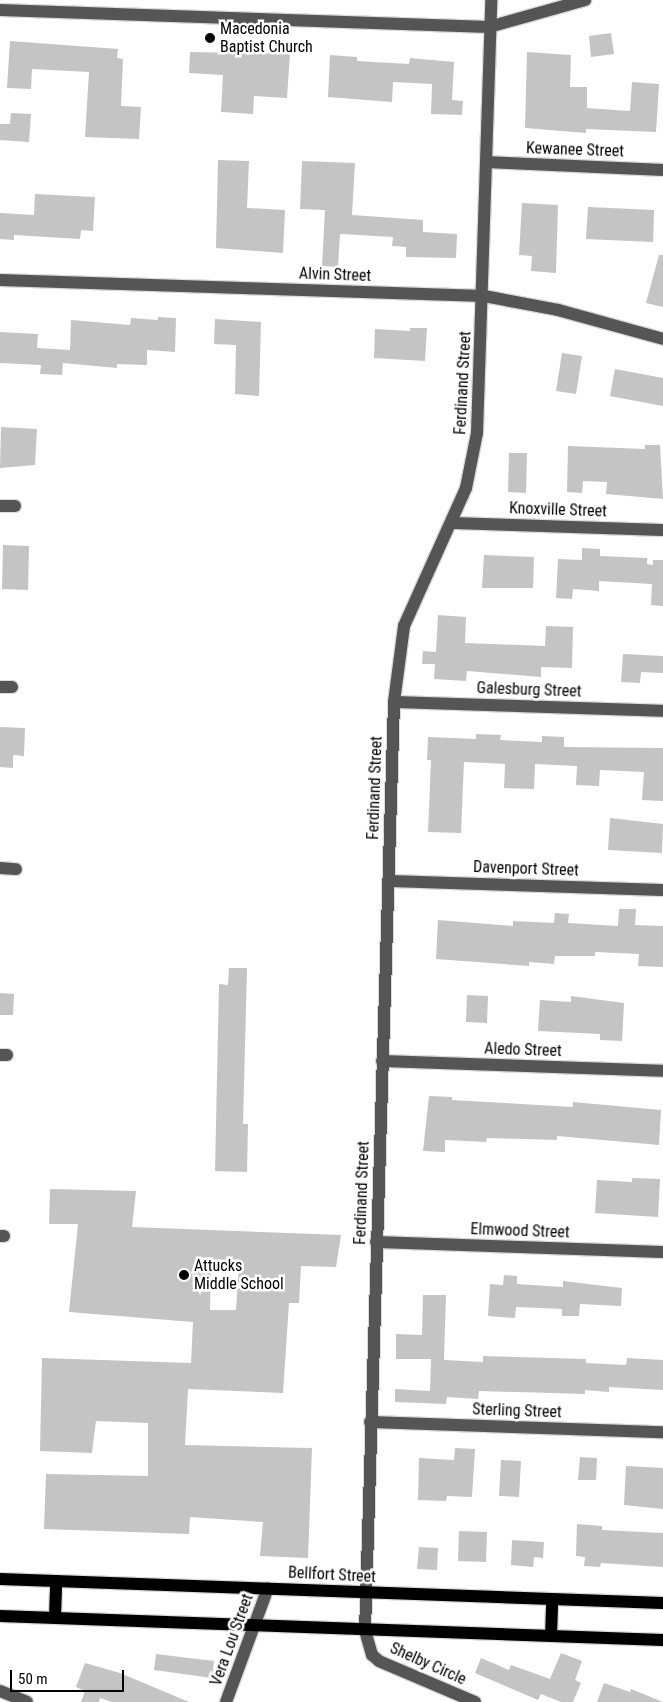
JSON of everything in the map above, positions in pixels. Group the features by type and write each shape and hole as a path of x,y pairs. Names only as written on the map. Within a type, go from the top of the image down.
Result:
{"main road":[{"name":"Bellfort Street","path":"0,1579 663,1603"},
{"path":"55,1617 56,1581"},
{"path":"551,1636 552,1600"},
{"path":"0,1616 365,1631 663,1640"}],"street":[{"name":"Ferdinand Street","path":"366,1593 394,702 404,626 452,523 466,488 478,433 484,296 491,0"},
{"path":"0,10 490,28 585,0"},
{"name":"Kewanee Street","path":"486,162 663,170"},
{"name":"Alvin Street","path":"0,280 484,296 558,310 663,339"},
{"path":"0,506 15,506"},
{"name":"Knoxville Street","path":"452,523 663,530"},
{"name":"Galesburg Street","path":"394,702 663,711"},
{"path":"0,868 16,869"},
{"name":"Davenport Street","path":"389,881 663,890"},
{"name":"Aledo Street","path":"382,1061 663,1071"},
{"name":"Elmwood Street","path":"376,1242 663,1252"},
{"name":"Sterling Street","path":"370,1422 663,1432"},
{"name":"Vera Lou Street","path":"226,1702 268,1588"},
{"name":"Shelby Circle","path":"366,1593 365,1631 372,1655 379,1661 475,1702"},
{"path":"0,1691 27,1702"}],"building":[{"path":"611,33 614,54 591,57 589,36"},
{"path":"10,41 118,49 117,58 123,59 121,106 141,107 139,139 85,137 89,72 32,69 31,89 7,88"},
{"path":"190,52 290,54 287,98 254,96 253,114 221,112 223,75 189,73"},
{"path":"527,52 571,55 570,87 587,87 587,108 630,111 632,82 659,84 656,132 586,129 586,133 525,128"},
{"path":"330,55 357,57 357,61 409,64 410,58 454,62 452,100 463,101 462,115 431,114 432,84 393,82 392,102 328,97"},
{"path":"11,113 31,114 29,142 0,140 0,124 10,124"},
{"path":"218,160 249,161 247,208 285,210 283,253 216,248"},
{"path":"302,161 355,163 352,215 423,220 423,232 457,234 456,258 406,257 406,247 392,246 393,237 340,234 338,267 322,266 325,210 300,209"},
{"path":"35,194 95,197 93,231 81,230 80,239 14,235 14,240 0,239 0,213 34,215"},
{"path":"522,203 558,205 556,273 531,271 532,256 519,255"},
{"path":"588,207 654,210 653,242 586,239"},
{"path":"659,255 663,255 663,307 646,303"},
{"path":"158,317 176,318 175,352 147,350 147,365 117,364 117,368 63,363 62,375 40,374 41,365 0,363 0,332 38,334 37,348 70,350 71,320 130,325 131,318 158,320"},
{"path":"215,319 261,322 259,396 235,394 236,345 214,344"},
{"path":"410,328 427,328 425,361 374,358 375,329 410,331"},
{"path":"562,353 582,356 576,394 556,391"},
{"path":"615,369 663,378 663,406 610,396"},
{"path":"1,427 37,429 35,465 0,468"},
{"path":"645,445 660,445 663,499 606,494 607,482 583,481 582,493 567,492 568,446 645,449"},
{"path":"509,453 527,453 526,493 508,492"},
{"path":"3,545 29,546 28,590 2,589"},
{"path":"582,548 600,549 600,556 647,558 647,564 653,565 653,560 663,560 663,606 651,605 652,584 599,581 599,591 573,589 572,599 556,598 558,559 582,560"},
{"path":"484,555 534,557 533,588 482,588"},
{"path":"438,615 466,617 465,643 545,646 546,626 573,627 572,668 541,667 541,677 467,671 466,681 434,679 435,664 422,664 423,651 436,652"},
{"path":"623,654 663,656 663,673 641,672 640,683 621,682"},
{"path":"0,727 25,728 24,756 13,755 13,768 0,767"},
{"path":"476,734 501,735 500,740 542,742 542,736 564,737 564,747 663,748 663,801 642,800 644,772 600,770 599,786 576,785 577,766 535,764 534,789 504,788 505,764 464,762 461,833 428,832 431,760 427,760 428,737 476,739"},
{"path":"610,818 663,824 662,853 608,850"},
{"path":"619,909 636,909 635,925 663,926 663,967 638,966 639,954 595,952 595,956 555,956 554,964 529,962 529,966 436,959 438,920 513,926 513,921 554,923 555,913 569,914 568,923 618,926"},
{"path":"229,968 247,968 243,1124 248,1124 247,1172 215,1171 219,984 228,985"},
{"path":"0,993 14,994 13,1015 0,1015"},
{"path":"467,995 488,996 487,1023 466,1022"},
{"path":"571,996 624,1003 622,1041 600,1040 600,1034 538,1031 540,1000 571,1002"},
{"path":"429,1096 452,1097 452,1100 573,1107 573,1102 661,1110 659,1145 557,1136 557,1140 487,1138 486,1142 445,1140 445,1152 423,1151"},
{"path":"632,1178 660,1179 658,1217 595,1213 597,1180 632,1182"},
{"path":"50,1189 136,1191 132,1227 341,1235 336,1267 301,1266 299,1303 289,1303 283,1393 188,1389 185,1445 312,1448 308,1558 260,1556 263,1522 190,1517 189,1534 44,1529 46,1474 148,1476 148,1423 96,1421 92,1453 40,1451 42,1358 191,1363 193,1322 69,1312 78,1224 49,1224","holes":["211,1264 239,1265 236,1310 210,1310"]},
{"path":"504,1275 517,1276 517,1284 563,1287 563,1281 622,1288 621,1306 580,1304 579,1316 562,1316 562,1309 516,1307 515,1318 488,1316 490,1284 503,1285"},
{"path":"423,1295 446,1295 444,1360 483,1362 483,1356 586,1359 586,1363 626,1365 627,1358 663,1360 663,1390 609,1387 609,1392 585,1390 585,1394 479,1391 478,1399 447,1397 446,1404 395,1402 395,1389 430,1391 431,1359 396,1359 396,1334 422,1335"},
{"path":"455,1448 475,1449 472,1497 447,1496 446,1501 418,1500 419,1458 454,1460"},
{"path":"580,1457 597,1458 596,1480 578,1480"},
{"path":"501,1460 521,1461 519,1497 499,1496"},
{"path":"626,1466 663,1468 663,1509 624,1505"},
{"path":"577,1524 602,1526 602,1530 663,1533 663,1567 601,1563 600,1567 584,1566 585,1557 576,1556"},
{"path":"459,1531 487,1532 486,1562 458,1561"},
{"path":"512,1540 544,1542 543,1558 534,1557 533,1567 511,1565"},
{"path":"419,1547 438,1548 437,1570 417,1569"},
{"path":"561,1653 582,1661 575,1680 581,1683 573,1702 561,1702 541,1694 538,1700 475,1673 481,1658 509,1670 511,1665 550,1679"},
{"path":"156,1654 214,1661 212,1678 154,1670"},
{"path":"85,1663 120,1673 189,1702 112,1702 100,1698 99,1702 81,1702 85,1691 76,1687"},
{"path":"604,1683 630,1692 631,1689 663,1702 597,1702"}],"place":[{"name":"Macedonia Baptist Church","path":"210,38"},
{"name":"Attucks Middle School","path":"184,1275"}]}
